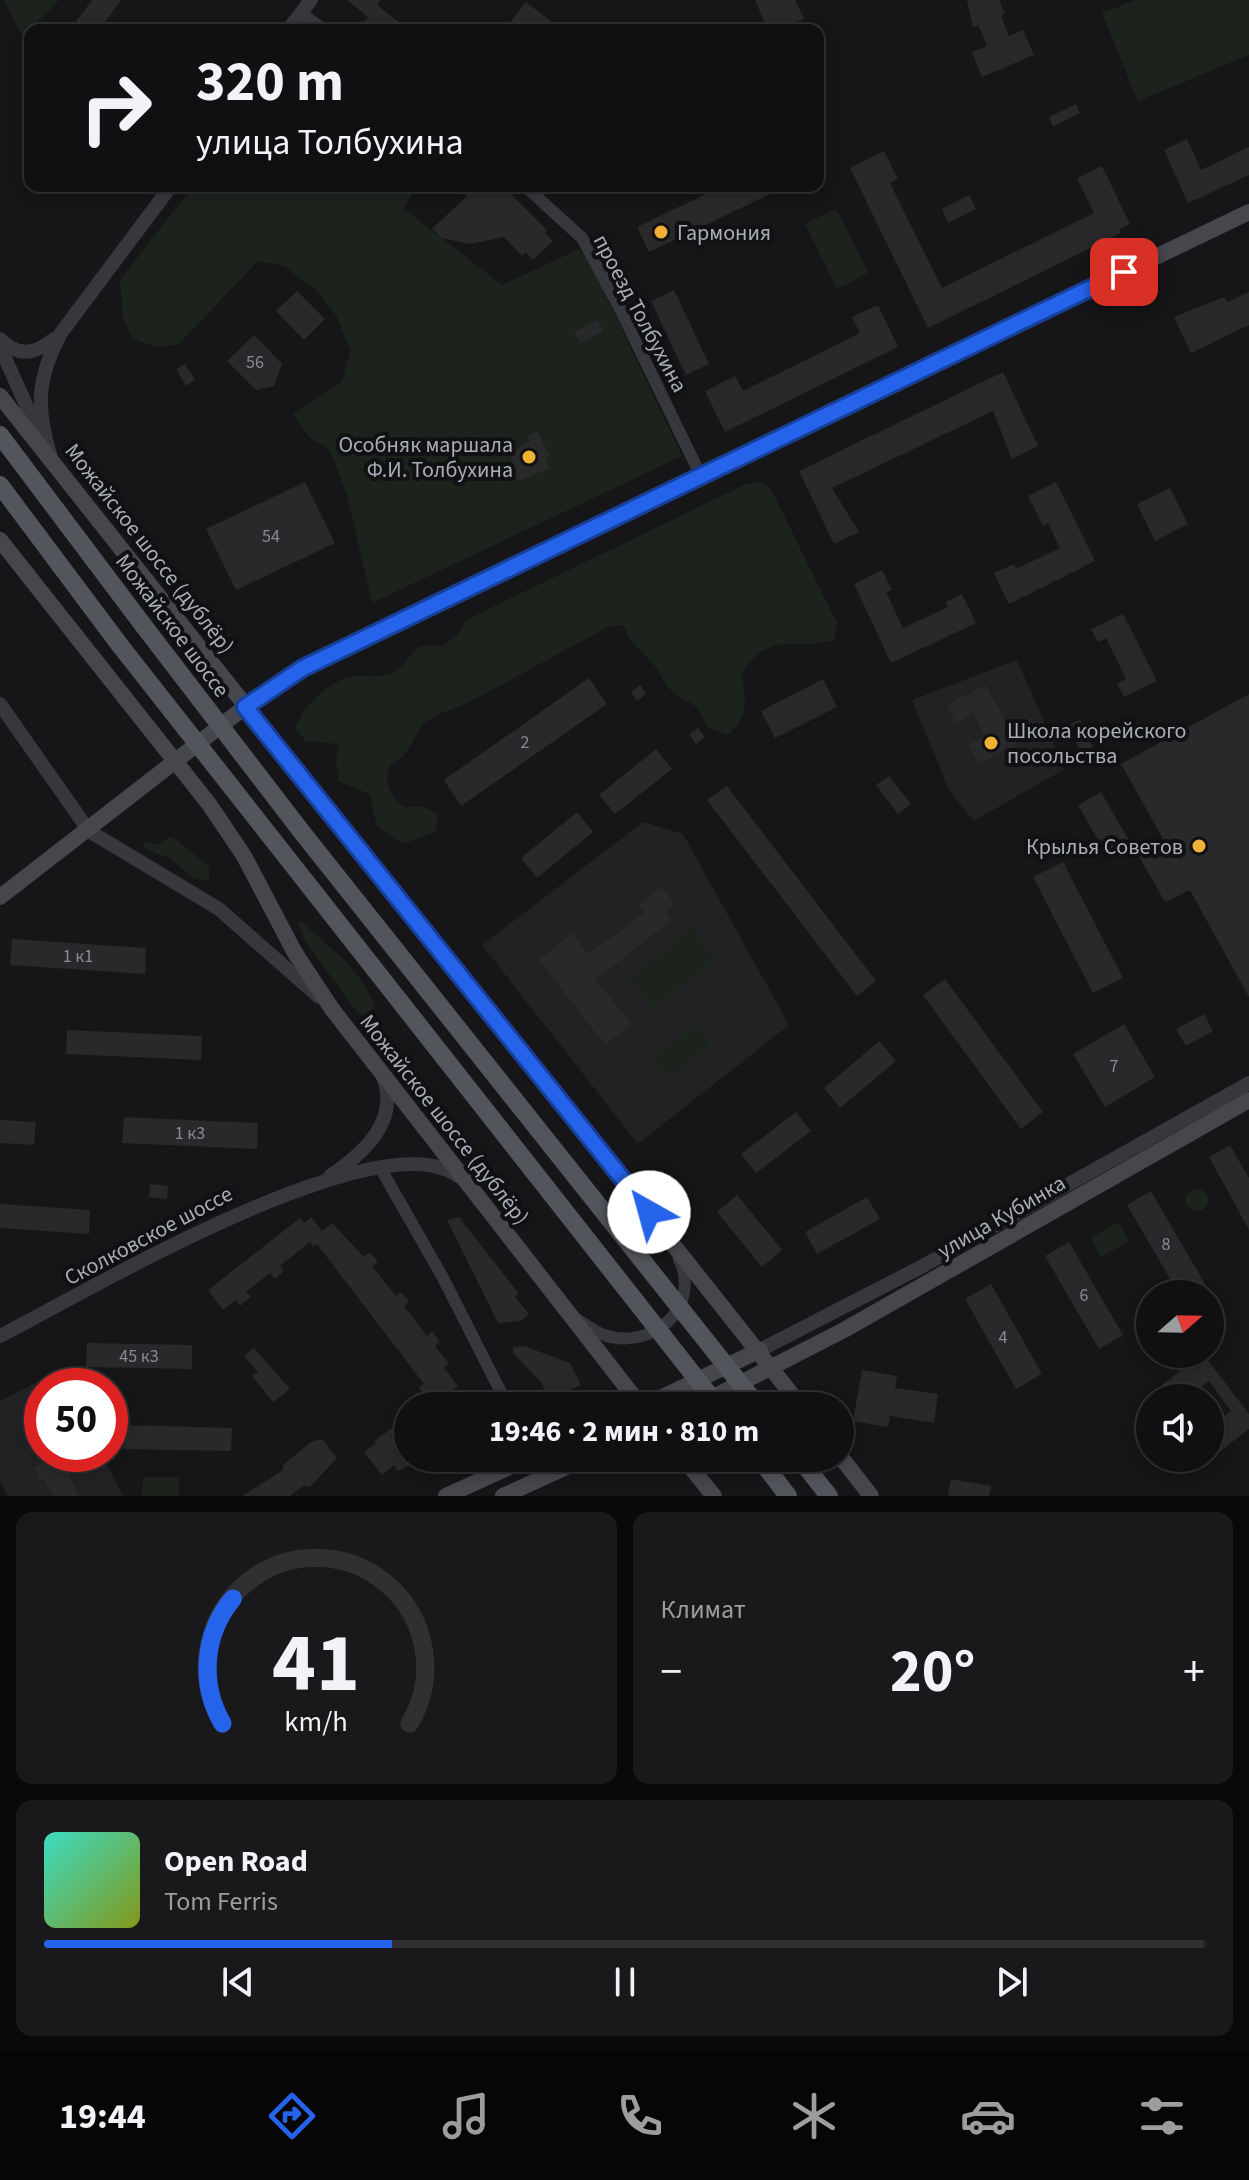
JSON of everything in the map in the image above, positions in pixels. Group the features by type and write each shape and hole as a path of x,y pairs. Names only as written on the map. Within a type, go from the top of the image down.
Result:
{"main road":[{"path":"0,897 245,707 303,668 1249,212"},
{"name":"Можайское шоссе (дублёр)","path":"0,396 791,1392"},
{"name":"Можайское шоссе","path":"0,435 301,831 747,1392"},
{"path":"0,485 119,644 707,1392"},
{"path":"0,531 27,570"},
{"name":"Можайское шоссе (дублёр)","path":"0,540 176,760 244,856 295,953 332,1009 632,1392"},
{"name":"улица Кубинка","path":"725,1392 774,1368 1249,1100"},
{"path":"672,1392 760,1350"},
{"path":"446,1496 498,1472"},
{"path":"503,1496 555,1472"},
{"path":"694,1472 714,1496"},
{"path":"770,1472 788,1496"},
{"path":"810,1472 829,1496"},
{"path":"852,1472 871,1496"}],"street":[{"path":"293,24 311,0"},
{"path":"301,13 316,24"},
{"path":"51,458 39,418 39,395 50,354 61,333 167,192"},
{"name":"проезд Толбухина","path":"532,192 582,238 700,474"},
{"path":"0,339 18,353 26,354 41,348 61,333"},
{"path":"0,347 51,458"},
{"path":"0,704 89,831 219,909 332,1009"},
{"name":"Сколковское шоссе","path":"320,1183 353,1160 381,1127 389,1101 382,1075"},
{"path":"760,1350 921,1267 1249,1083"},
{"name":"Сколковское шоссе","path":"0,1336 250,1206 320,1183 381,1169 434,1163 465,1181"},
{"path":"381,1169 442,1276 501,1392"},
{"path":"565,1310 605,1336 650,1333 669,1322 683,1305 687,1288 685,1270 670,1239"}],"shaded area":[{"path":"4,0 59,0 36,24 24,24 24,38"},
{"path":"1136,0 1249,0 1249,55 1138,101 1102,13"},
{"path":"188,192 414,192 403,208 502,285 579,249 590,262 682,456 372,603 348,499 336,465 327,447 310,438 293,414 342,382 350,351 337,317 317,291 284,266 258,261 179,344 156,347 132,338 123,319 120,280"},
{"path":"836,209 868,273 837,289 805,224"},
{"path":"759,482 770,487 837,623 834,640 775,646 754,658 742,672 743,714 728,735 708,728 700,711 667,686 623,625 606,628 422,725 404,756 390,765 387,778 391,793 404,807 422,806 438,814 436,832 403,844 377,826 369,794 339,781 336,761 339,744 306,741 295,729 310,703 345,678 392,673 422,646 443,646 456,636 466,620 744,485"},
{"name":"Школа корейского посольства","path":"1017,660 1065,769 974,821 949,790 912,700"},
{"path":"643,822 683,834 789,1025 638,1144 482,945"},
{"path":"169,837 209,866 209,880 195,879 169,858 143,848 144,842 158,845"},
{"path":"300,920 362,981 374,1006 368,1018 356,1011 303,938 298,923"},
{"path":"693,927 717,959 653,1009 628,977"},
{"path":"696,1024 712,1044 667,1079 651,1059"},
{"path":"1197,1189 1208,1200 1197,1211 1186,1200"},
{"path":"1118,1222 1129,1241 1101,1257 1090,1238"},
{"path":"24,1389 24,1472 110,1472 123,1496 8,1496 0,1481 0,1401"},
{"path":"143,1477 179,1477 179,1496 142,1496"}],"building":[{"path":"92,0 121,0 103,24 74,24"},
{"path":"347,0 381,0 377,5 401,24 362,24 368,17"},
{"path":"755,0 795,0 804,18 793,24 765,24"},
{"path":"967,0 999,0 1009,36 1023,30 1034,55 982,77 972,52 987,46 978,25 973,28"},
{"path":"526,2 554,24 509,24"},
{"path":"1076,104 1080,113 1053,127 1049,117"},
{"path":"1187,139 1201,170 1249,147 1249,175 1188,203 1164,150"},
{"path":"884,151 898,179 890,183 942,288 1094,213 1077,178 1102,166 1130,224 1119,229 1121,233 928,328 850,168"},
{"path":"463,192 509,192 547,230 545,233 553,241 533,260 526,252 522,256 504,237 469,244 442,238 432,229 467,196"},
{"path":"710,192 774,192 649,252 637,227"},
{"path":"969,195 976,209 948,223 942,209"},
{"path":"674,290 709,364 686,375 651,301"},
{"path":"297,291 325,319 304,340 276,311"},
{"path":"1249,292 1249,325 1191,353 1174,317 1224,297 1227,302"},
{"path":"878,305 898,347 725,432 705,391 735,376 743,391 860,333 852,317"},
{"path":"598,320 603,331 580,343 574,332"},
{"path":"254,335 282,364 274,386 256,390 227,361"},
{"path":"185,364 195,380 186,386 176,369"},
{"path":"1003,372 1038,446 1012,459 993,411 832,488 859,532 834,544 799,471"},
{"name":"Особняк маршала Ф.И. Толбухина","path":"537,431 550,456 545,458 550,468 519,481 516,476 511,478 507,469 515,465 509,453 530,442 527,436"},
{"path":"305,482 335,543 236,590 206,529"},
{"path":"1056,482 1095,561 1009,604 994,573 1014,564 1016,569 1060,548 1048,523 1043,526 1028,496"},
{"path":"1170,488 1188,524 1155,541 1137,504"},
{"path":"882,570 892,590 886,592 903,628 948,607 945,602 962,594 976,623 891,663 854,584"},
{"path":"1123,614 1157,681 1124,697 1117,684 1126,679 1106,638 1098,642 1091,629"},
{"path":"589,678 607,704 461,806 444,780"},
{"path":"823,679 837,707 775,738 761,711"},
{"path":"640,685 646,694 637,701 631,692"},
{"path":"986,685 1017,744 978,764 968,744 985,736 973,714 956,723 947,705"},
{"name":"Крылья Советов","path":"1249,694 1249,997 1190,890 1165,902 1137,853 1163,839 1121,764"},
{"path":"1080,720 1093,749 1082,755 1068,725"},
{"path":"698,728 705,737 696,744 689,734"},
{"path":"656,749 672,769 615,814 599,795"},
{"path":"889,776 911,804 898,814 876,785"},
{"path":"727,786 876,981 857,996 707,800"},
{"path":"1101,792 1130,842 1107,856 1078,805"},
{"path":"577,812 593,832 537,878 521,858"},
{"path":"1063,862 1123,978 1093,993 1033,877"},
{"path":"662,887 675,904 665,912 672,920 595,980 632,1024 605,1045 539,960 572,933 587,953 599,947 645,912 639,905"},
{"path":"12,939 146,948 145,974 10,965"},
{"path":"945,979 1043,1112 1021,1129 923,995"},
{"path":"1204,1014 1213,1031 1186,1046 1176,1029"},
{"path":"1124,1024 1155,1077 1105,1107 1073,1054"},
{"path":"67,1030 202,1036 201,1060 66,1054"},
{"path":"879,1041 896,1061 840,1108 824,1088"},
{"path":"796,1112 811,1131 756,1173 741,1154"},
{"path":"124,1117 258,1123 257,1149 122,1143"},
{"path":"0,1120 36,1122 34,1145 0,1143"},
{"path":"1230,1145 1249,1178 1249,1230 1209,1157"},
{"path":"150,1184 168,1186 167,1199 149,1197"},
{"path":"1151,1191 1203,1280 1171,1280 1127,1205"},
{"path":"737,1195 782,1250 762,1267 717,1212"},
{"path":"867,1197 880,1219 817,1254 805,1232"},
{"path":"0,1204 90,1210 89,1234 0,1228"},
{"path":"311,1217 322,1231 332,1223 364,1257 370,1252 378,1262 372,1266 396,1296 401,1292 409,1302 404,1306 427,1336 432,1331 440,1342 435,1346 449,1364 444,1368 458,1386 450,1392 422,1392 419,1388 424,1384 317,1244 313,1247 310,1242 280,1266 284,1271 275,1279 270,1273 246,1292 251,1297 240,1306 236,1300 223,1310 208,1290 300,1218 304,1223"},
{"path":"459,1217 519,1294 515,1297 529,1314 521,1321 498,1323 447,1220"},
{"path":"1069,1242 1123,1335 1099,1349 1045,1256"},
{"path":"991,1284 1042,1374 1016,1389 965,1299"},
{"path":"87,1343 192,1345 192,1369 86,1367"},
{"path":"524,1346 570,1363 581,1385 566,1392 545,1392 541,1382 513,1353 513,1347"},
{"path":"254,1348 290,1389 273,1402 252,1376 258,1372 244,1356"},
{"path":"1184,1368 1214,1368 1249,1414 1249,1429 1224,1448 1224,1416 1231,1411 1224,1401 1224,1384 1211,1384 1209,1381 1205,1384 1163,1384"},
{"path":"862,1370 897,1376 895,1388 938,1394 934,1423 890,1416 888,1427 854,1421"},
{"path":"128,1425 232,1428 231,1451 128,1449"},
{"path":"394,1427 394,1465 382,1475 364,1452 376,1443 374,1441"},
{"path":"322,1439 337,1458 310,1487 303,1486 290,1496 242,1496 283,1470 283,1465 311,1442"},
{"path":"36,1472 67,1472 79,1496 53,1496 44,1478 40,1480"},
{"path":"951,1479 991,1486 989,1496 948,1496"}],"place":[{"name":"Гармония","path":"661,232"},
{"name":"Особняк маршала Ф.И. Толбухина","path":"529,457"},
{"name":"Школа корейского посольства","path":"991,743"},
{"name":"Крылья Советов","path":"1199,846"}],"route":[{"path":"649,1212 245,707 303,668 371,634 1124,272"}]}
